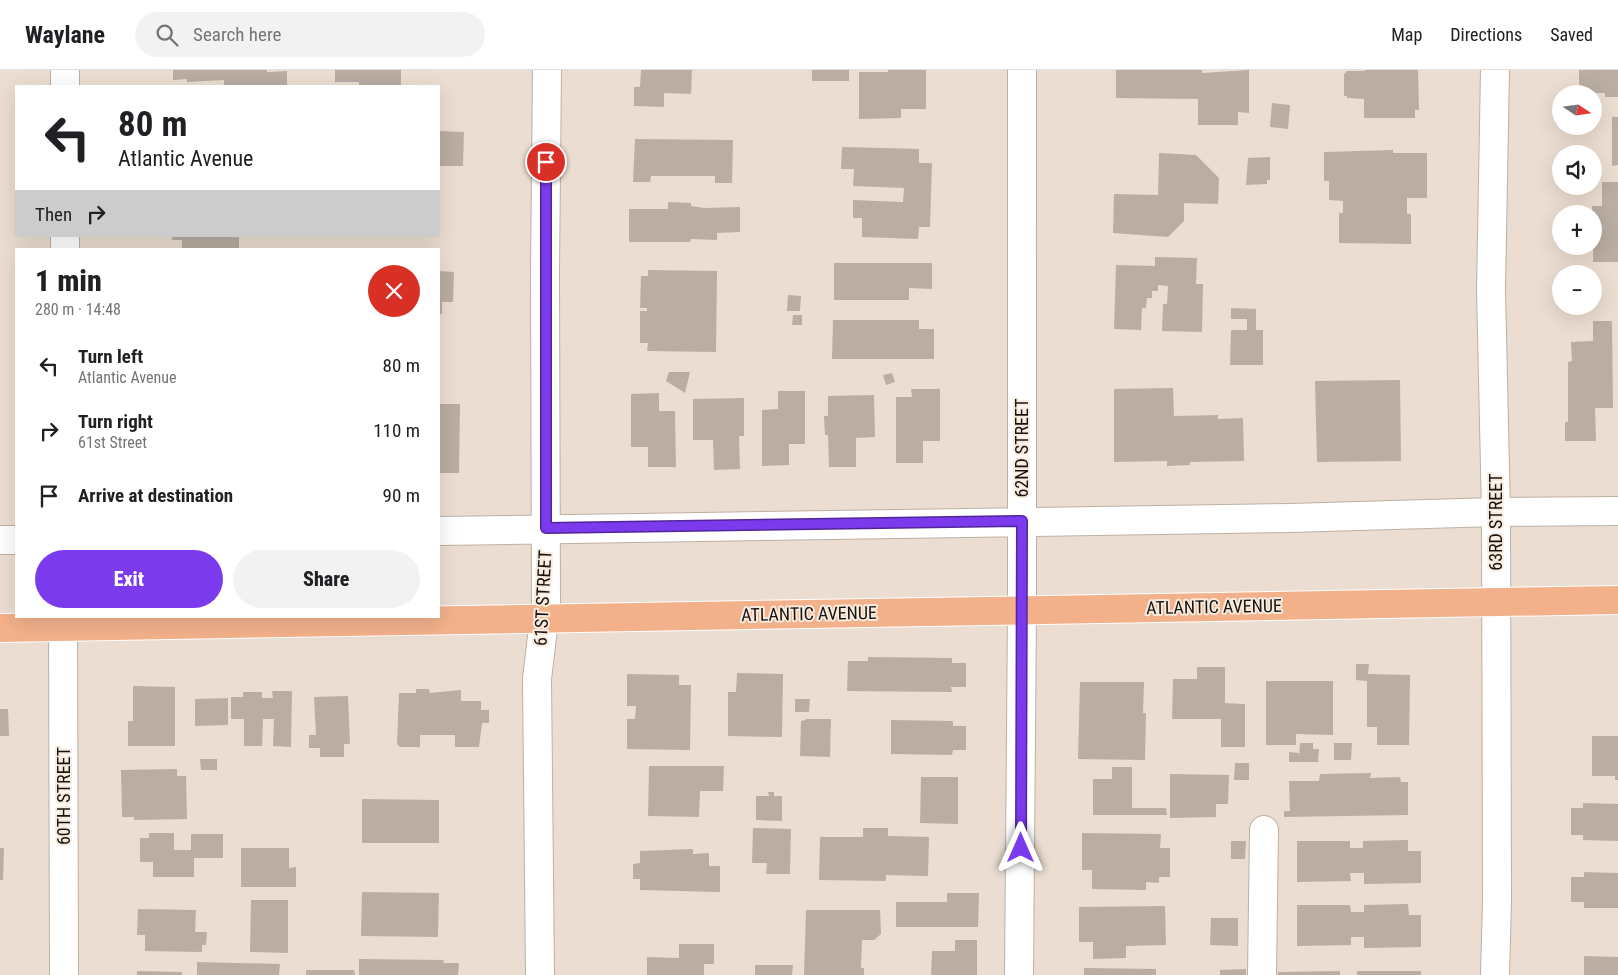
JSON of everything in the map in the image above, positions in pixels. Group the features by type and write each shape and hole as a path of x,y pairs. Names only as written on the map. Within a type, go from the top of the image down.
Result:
{"highway":[{"name":"ATLANTIC AVENUE","path":"0,628 63,622 545,620 1618,600"}],"street":[{"path":"65,70 65,85"},
{"name":"61ST STREET","path":"540,975 537,680 546,603 546,70"},
{"name":"62ND STREET","path":"1019,975 1022,610 1022,70"},
{"name":"63RD STREET","path":"1495,70 1491,290 1496,512 1497,902 1495,975"},
{"path":"440,531 1618,511"},
{"path":"0,540 15,540"},
{"name":"60TH STREET","path":"63,622 64,975"},
{"path":"1262,975 1264,830"}],"building":[{"path":"173,70 287,71 287,85 224,85 224,80 187,82 187,79 173,80"},
{"path":"335,70 401,70 401,85 359,85 359,82 335,82"},
{"path":"641,70 692,70 691,94 664,93 664,107 634,106 634,87 640,87"},
{"path":"812,70 849,70 849,81 812,81"},
{"path":"888,70 926,70 926,109 901,109 901,118 859,119 859,72 888,72"},
{"path":"1116,70 1202,70 1202,73 1249,70 1249,113 1238,112 1238,125 1198,125 1198,99 1116,98"},
{"path":"1418,70 1419,110 1415,110 1415,118 1364,118 1364,99 1347,98 1347,96 1344,96 1344,74 1347,71"},
{"path":"1579,70 1618,70 1618,97 1605,97 1605,93 1602,93 1602,85 1579,85"},
{"path":"1272,103 1290,105 1288,129 1270,127"},
{"path":"1612,117 1618,117 1618,165 1612,166"},
{"path":"440,131 464,132 463,166 440,166"},
{"path":"635,139 733,140 732,183 715,183 715,176 651,176 650,182 633,182"},
{"path":"842,147 919,149 919,163 932,163 930,227 919,227 918,239 862,237 862,218 853,218 853,200 903,202 904,188 853,186 854,169 841,169"},
{"path":"1393,150 1393,153 1427,153 1427,198 1407,198 1407,214 1411,214 1411,244 1339,243 1339,213 1343,213 1343,201 1329,200 1329,181 1324,181 1324,152"},
{"path":"1159,153 1196,155 1219,178 1218,204 1184,203 1184,221 1168,237 1113,233 1114,194 1158,195"},
{"path":"1270,157 1270,180 1267,180 1267,184 1246,185 1248,158"},
{"path":"1602,182 1618,182 1618,262 1593,262 1593,255 1602,255"},
{"path":"668,202 691,203 691,206 705,208 740,207 740,232 717,233 717,240 691,239 690,242 629,242 629,209 668,209"},
{"path":"172,237 239,237 239,248 182,248 182,240 172,240"},
{"path":"1155,257 1197,258 1196,284 1203,284 1202,332 1162,331 1163,304 1167,304 1168,286 1158,285 1158,291 1152,291 1152,298 1147,298 1146,308 1142,308 1141,330 1114,329 1116,265 1155,266"},
{"path":"834,263 932,263 932,289 909,288 909,300 834,300"},
{"path":"648,270 717,271 716,352 647,351 648,343 640,343 640,311 647,311 647,308 640,308 641,276 648,276"},
{"path":"440,271 454,272 453,302 442,302 442,314 440,314"},
{"path":"788,295 801,296 800,311 787,311"},
{"path":"1231,308 1256,309 1256,330 1263,330 1263,365 1230,365 1231,330 1247,330 1247,319 1231,319"},
{"path":"793,315 802,315 802,325 792,325"},
{"path":"833,320 919,320 919,329 934,329 934,359 832,359"},
{"path":"1593,321 1612,321 1613,408 1595,408 1596,441 1565,441 1565,422 1568,422 1568,362 1572,361 1571,342 1593,341"},
{"path":"669,372 690,372 685,393 666,381"},
{"path":"892,373 895,382 886,385 883,375"},
{"path":"1400,380 1401,461 1317,462 1315,381"},
{"path":"1173,388 1174,416 1218,415 1218,419 1243,418 1244,461 1190,462 1190,465 1167,466 1167,461 1114,462 1114,389"},
{"path":"911,389 940,389 940,441 923,441 923,463 896,463 896,397 912,397"},
{"path":"778,391 805,391 805,444 789,444 789,465 762,466 762,410 778,409"},
{"path":"659,393 659,411 675,411 676,467 648,467 648,447 631,447 631,394"},
{"path":"874,395 875,437 856,438 856,467 829,467 828,435 825,435 824,416 828,416 828,396"},
{"path":"744,398 744,436 739,436 740,469 714,470 713,440 693,440 693,399"},
{"path":"440,404 460,404 459,473 440,473"},
{"path":"868,657 952,658 952,663 966,663 966,687 951,687 952,692 847,691 848,661 868,661"},
{"path":"1356,664 1369,664 1368,674 1410,675 1409,745 1377,745 1377,727 1367,727 1367,681 1356,680"},
{"path":"1197,667 1225,667 1225,703 1245,704 1245,747 1221,747 1221,719 1172,719 1173,679 1197,679"},
{"path":"737,673 783,674 782,737 728,736 728,692 736,692"},
{"path":"627,674 679,675 679,685 691,685 690,750 627,749 627,719 635,719 636,706 627,706"},
{"path":"1266,681 1333,681 1333,735 1296,734 1296,745 1266,745"},
{"path":"1080,682 1144,682 1143,713 1146,713 1145,760 1078,759"},
{"path":"133,686 175,687 175,746 128,746 128,721 133,721"},
{"path":"416,689 429,689 430,693 461,690 461,701 481,701 481,710 489,710 489,723 482,723 479,747 455,747 455,735 420,735 420,747 400,747 397,744 399,693 416,693"},
{"path":"272,691 292,691 291,747 273,746 274,719 263,719 262,746 244,746 244,719 231,719 231,697 243,697 243,692 262,692 262,698 273,698"},
{"path":"348,696 350,744 344,744 344,757 320,757 320,748 309,748 309,735 316,735 314,697"},
{"path":"228,698 228,725 195,726 195,699"},
{"path":"795,699 810,699 809,712 795,712"},
{"path":"0,709 8,709 9,736 0,736"},
{"path":"806,719 831,719 830,757 800,756 801,721"},
{"path":"891,720 953,721 953,726 966,726 966,750 953,750 952,755 891,754"},
{"path":"1592,736 1618,736 1618,780 1615,780 1615,776 1592,776"},
{"path":"1300,743 1313,743 1313,749 1319,749 1318,762 1289,762 1289,752 1299,753 1299,760"},
{"path":"1334,743 1352,743 1351,760 1334,760"},
{"path":"200,759 217,759 217,770 201,770"},
{"path":"1235,763 1249,763 1249,780 1234,780"},
{"path":"649,766 724,766 723,791 700,791 699,817 648,816"},
{"path":"1112,767 1132,767 1132,808 1166,808 1167,815 1093,815 1093,779 1112,779"},
{"path":"177,769 177,776 186,776 187,819 134,820 134,817 122,817 121,770"},
{"path":"1371,773 1370,778 1400,777 1401,782 1408,782 1408,815 1284,817 1284,811 1290,811 1289,781 1319,781 1320,774"},
{"path":"1170,774 1229,775 1228,804 1216,804 1216,817 1170,818"},
{"path":"921,777 958,777 958,824 920,823"},
{"path":"768,792 774,792 774,796 782,796 782,821 756,820 756,796 769,796"},
{"path":"362,799 439,800 439,843 362,843"},
{"path":"1583,803 1618,804 1618,841 1583,840 1583,835 1571,835 1571,808 1583,808"},
{"path":"753,828 791,829 790,874 766,874 767,863 752,863"},
{"path":"863,828 888,828 888,836 929,837 928,876 886,875 886,881 819,880 820,837 863,837"},
{"path":"149,833 174,833 174,850 191,850 191,834 223,834 223,858 194,858 194,877 153,877 153,862 140,862 140,838 149,838"},
{"path":"1082,833 1161,834 1160,848 1170,848 1170,877 1159,877 1159,883 1146,882 1146,890 1092,889 1092,870 1082,870"},
{"path":"1408,840 1408,851 1421,851 1421,883 1364,884 1364,873 1350,873 1351,881 1297,882 1297,841 1350,841 1350,848 1363,848 1363,841"},
{"path":"1231,841 1246,841 1245,859 1231,859"},
{"path":"0,848 4,848 3,880 0,880"},
{"path":"241,848 289,848 289,868 296,867 296,887 241,887"},
{"path":"693,849 693,854 709,853 709,866 720,866 720,892 640,890 640,879 633,879 633,864 640,863 640,851"},
{"path":"1584,872 1618,873 1618,908 1584,908 1584,902 1571,902 1571,877 1584,877"},
{"path":"362,892 439,893 438,937 361,936"},
{"path":"947,893 979,893 978,927 896,927 896,902 947,902"},
{"path":"251,900 288,900 288,953 250,952"},
{"path":"1408,904 1409,915 1421,915 1421,947 1364,948 1364,937 1351,937 1351,945 1297,946 1297,905 1350,905 1351,912 1364,912 1364,905"},
{"path":"1165,906 1166,945 1126,946 1126,958 1093,959 1093,942 1079,942 1079,907"},
{"path":"138,909 196,910 195,932 207,932 206,945 202,945 202,952 145,951 145,935 137,935"},
{"path":"806,910 880,910 881,934 874,940 862,940 861,968 864,968 864,975 804,975"},
{"path":"1211,918 1238,918 1238,946 1210,945"},
{"path":"955,940 977,940 977,975 931,975 932,951 955,951"},
{"path":"679,944 714,944 714,964 704,964 704,975 647,975 647,957 679,958"},
{"path":"1584,956 1618,957 1618,975 1584,975"},
{"path":"359,959 444,960 443,963 459,963 458,975 359,975"},
{"path":"197,962 280,964 279,975 197,975"},
{"path":"755,965 793,965 792,975 755,975"},
{"path":"1084,968 1156,969 1156,975 1084,975"},
{"path":"1246,969 1246,975 1220,975 1220,970"},
{"path":"306,970 354,970 355,975 306,975"},
{"path":"137,971 182,972 182,975 137,975"},
{"path":"1340,971 1340,975 1278,975 1278,972"},
{"path":"1357,971 1421,971 1421,975 1357,975"}],"route":[{"path":"546,162 546,528 1022,521 1021,848"}]}
